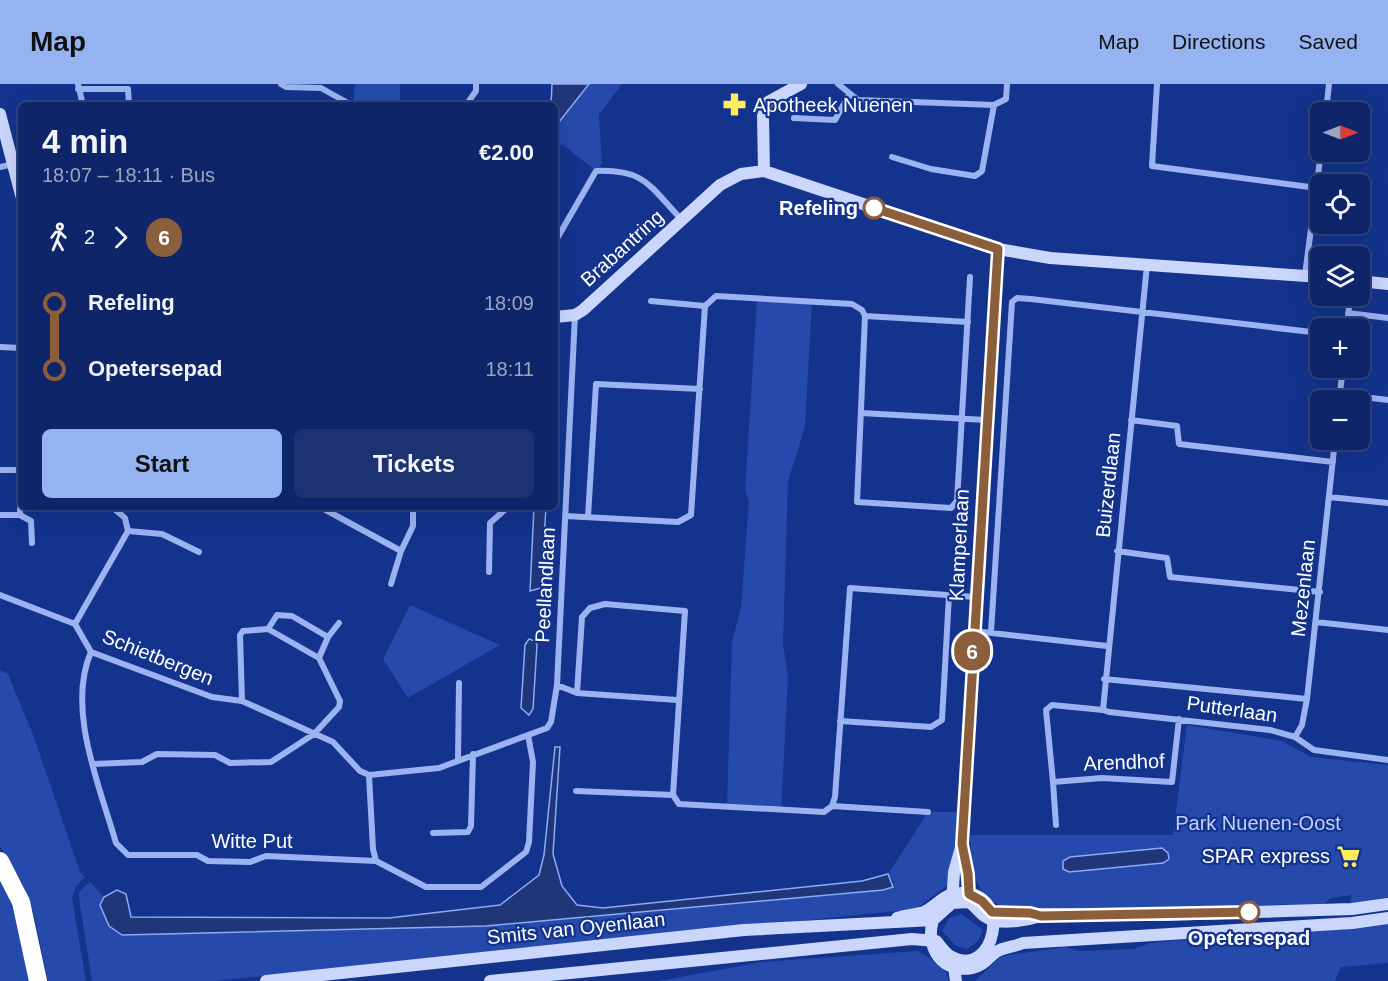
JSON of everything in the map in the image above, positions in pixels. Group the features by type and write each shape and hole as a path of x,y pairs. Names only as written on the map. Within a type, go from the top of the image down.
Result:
{"highway":[{"path":"0,861 21,902 38,981"}],"main road":[{"path":"801,84 768,102 763,116 764,171 998,249 1050,258 1310,276"},
{"path":"0,114 6,165 18,185"},
{"name":"Brabantring","path":"558,317 575,315 720,186 741,174 764,171"},
{"name":"Klamperlaan","path":"952,898 962,844 975,597 998,249"},
{"path":"1370,282 1388,284"},
{"name":"Klamperlaan","path":"962,844 969,894"},
{"path":"969,894 982,901 993,917 994,947 982,964 971,969 954,968 940,959 932,943 929,916 952,898 969,894"},
{"path":"952,898 968,902 987,919 993,917 1031,919 1041,916 1286,912 1352,909 1388,904"},
{"name":"Smits van Oyenlaan","path":"266,981 744,930 890,921 901,923 929,916"},
{"path":"994,947 1023,943 1352,924 1388,918"},
{"path":"490,981 750,954 887,943 896,940 932,943 951,957 961,960 971,969"},
{"path":"954,968 956,981"}],"street":[{"path":"281,84 286,87 321,88 346,102"},
{"path":"468,102 476,91 476,84"},
{"path":"837,84 858,100 994,105 1006,99 1007,84"},
{"path":"1157,84 1152,166 1310,187"},
{"path":"1327,102 1329,84"},
{"path":"81,102 78,87 128,89 129,102"},
{"path":"794,118 835,120 849,95"},
{"path":"892,157 931,170 975,176 982,171 994,105"},
{"name":"Brabantring","path":"558,237 596,171 621,170 640,176 683,220"},
{"path":"1305,275 1311,234"},
{"name":"Buizerdlaan","path":"1103,710 1107,646 1147,265"},
{"path":"566,516 678,522 691,515 705,306 716,296 852,304 862,310 865,316 858,502 951,508 957,501 964,418 970,277"},
{"name":"Klamperlaan","path":"991,632 1012,302 1017,298 1142,312"},
{"path":"651,301 705,306"},
{"path":"1348,318 1349,306"},
{"path":"1142,312 1310,332"},
{"path":"1348,313 1388,318"},
{"name":"Peellandlaan","path":"528,735 547,728 551,722 557,685 577,328 575,315"},
{"path":"865,316 968,322"},
{"path":"0,347 18,348"},
{"path":"588,517 596,384 700,389"},
{"path":"1370,399 1388,400"},
{"path":"861,413 986,420"},
{"path":"1131,420 1177,426 1179,444 1333,462"},
{"name":"Mezenlaan","path":"1295,737 1302,725 1307,699 1334,450"},
{"path":"0,470 18,470"},
{"path":"1329,497 1388,503"},
{"path":"20,510 20,515"},
{"path":"116,510 125,518 128,531 162,534 199,552"},
{"path":"326,510 401,551"},
{"path":"391,584 401,551 413,526 412,510"},
{"path":"489,572 490,523 505,510"},
{"path":"0,514 20,515 31,521 32,543"},
{"name":"Schietbergen","path":"128,531 75,624 91,652 212,697 242,701 333,742 360,771 369,775"},
{"path":"1117,551 1167,558 1170,577 1320,592"},
{"path":"832,806 850,588 975,597"},
{"path":"0,595 75,624"},
{"path":"840,721 932,727 942,720 949,595"},
{"path":"577,693 582,618 590,608 605,604 685,611 677,700 673,795 679,804 824,812 832,806 928,812"},
{"name":"Schietbergen","path":"242,701 240,635 243,631 268,629 277,615 292,616 328,637"},
{"path":"1316,622 1388,630"},
{"path":"319,658 328,637 339,623"},
{"path":"91,652 84,668 83,725 93,764 142,762 157,754 215,755 231,763 271,762 314,734 339,707 340,701 319,658 268,629"},
{"path":"973,631 1107,646"},
{"name":"Putterlaan","path":"1104,679 1307,699"},
{"path":"458,760 459,683"},
{"path":"557,685 577,693 677,700"},
{"path":"1056,825 1046,710 1052,705 1103,710"},
{"name":"Putterlaan","path":"1103,710 1270,730 1295,737 1314,750 1388,760"},
{"name":"Arendhof","path":"1053,782 1102,778 1172,782 1179,719"},
{"path":"376,861 373,849 369,775 440,768 528,735"},
{"name":"Witte Put","path":"93,764 116,843 128,855 197,855 208,861 250,862 266,855 376,861 426,887 481,887 526,852 529,842 533,762 528,735"},
{"path":"433,833 468,832 471,826 473,754"},
{"path":"576,791 673,795"}],"green space":[{"path":"355,84 400,84 400,102 353,102"},
{"path":"589,84 622,84 599,115 602,163 596,171 562,144 558,149 558,123"},
{"path":"757,298 812,301 805,427 788,481 783,643 788,677 781,811 727,807 732,642 741,607 749,500 745,491"},
{"path":"410,605 500,645 408,698 383,659"},
{"path":"0,670 8,674 34,737 80,872 85,877 76,886 72,898 86,981 48,981 33,911 23,884 0,846"},
{"name":"Park Nuenen-Oost","path":"1187,725 1282,741 1311,757 1388,765 1388,901 1349,904 1352,895 1331,898 1323,905 1294,907 1285,904 1244,909 1007,909 986,895 980,888 973,870 970,835 1173,835"},
{"path":"928,812 963,812 948,885 916,909 214,981 92,981 79,898 79,892 90,882 104,897 101,905 122,935 486,926 883,890 894,883 888,874"},
{"path":"0,872 8,887 32,981 0,981"},
{"path":"961,914 983,930 978,941 967,949 956,946 942,931 949,918"},
{"path":"1388,922 1388,963 1341,967 1335,981 975,981 999,958 1008,955 1065,947 1079,951 1134,949 1150,943"},
{"path":"917,951 941,967 949,981 658,981 762,962"}],"shaded area":[{"path":"552,84 589,84 558,123 558,102 551,102"},
{"path":"534,510 546,510 541,588 530,591"},
{"path":"529,639 535,641 537,645 533,709 529,715 521,708 525,645"},
{"path":"555,747 560,747 553,854 562,886 577,905 603,908 862,881 888,874 893,887 883,890 486,926 122,935 109,926 100,905 104,897 117,890 126,894 131,917 389,918 500,905 539,875 544,855"},
{"path":"1162,848 1168,853 1169,859 1163,863 1069,872 1063,869 1063,861 1070,857"}],"bus line":[{"name":"6","path":"874,208 998,249 975,597 962,844 969,894 982,901 992,912 1030,913 1041,916 1249,912"}],"place":[{"name":"Apotheek Nuenen","path":"735,105"},
{"name":"Refeling","path":"874,208"},
{"name":"SPAR express","path":"1348,856"},
{"name":"Opetersepad","path":"1249,912"}]}
